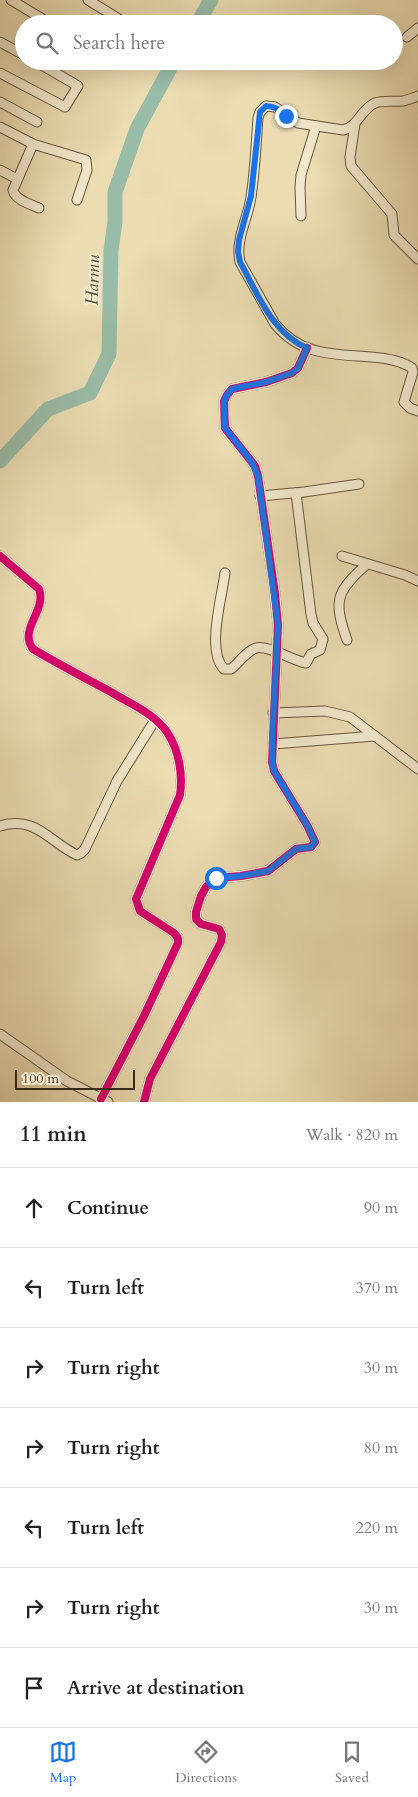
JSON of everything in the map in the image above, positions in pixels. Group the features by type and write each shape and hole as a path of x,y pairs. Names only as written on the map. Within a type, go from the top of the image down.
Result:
{"street":[{"path":"11,0 36,15"},
{"path":"88,0 112,15"},
{"path":"407,36 418,28"},
{"path":"0,42 15,50"},
{"path":"0,73 65,107 78,86 50,70"},
{"path":"418,96 402,101 376,103 361,115 355,124 343,130 298,124 276,107 266,106 260,112 251,196 239,240 238,252 240,262 275,324 289,338 321,353 379,358 408,364 414,372 404,402 410,408 418,411"},
{"path":"0,102 37,122"},
{"path":"355,124 350,157 351,166 392,214 394,235 418,260"},
{"path":"301,216 301,174 316,126"},
{"path":"0,127 33,144 86,160 87,170 77,200"},
{"path":"33,144 13,190 14,195 39,208"},
{"path":"0,170 17,179"},
{"path":"144,1102 150,1079 221,942 222,934 219,929 201,924 196,919 201,896 206,887 216,878 268,871 291,852 296,849 311,847 315,842 307,825 274,771 272,762 278,625 275,594 258,476 255,466 225,428 224,401 232,389 266,382 292,373 298,368 307,348"},
{"path":"260,496 359,484"},
{"path":"225,573 216,631 216,648 221,665 226,670 231,669 243,656 256,648 276,652 306,663 311,654 320,650 323,644 322,635 314,623 311,614 296,493"},
{"path":"0,556 39,589 42,601 28,635 29,642 33,648 148,713 166,731 173,743 180,767 182,784 177,804 137,895 136,902 138,909 144,915 174,933 178,938 178,944 104,1101 66,1081 0,1034"},
{"path":"342,556 405,575 418,581"},
{"path":"347,640 338,610 339,599 342,590 367,564"},
{"path":"274,713 325,711 350,718 418,769"},
{"path":"0,826 13,823 28,825 41,831 75,854 81,853 85,849 117,781 155,720"},
{"path":"272,744 375,736"}],"waterway":[{"name":"Harmu","path":"202,15 211,0"},
{"name":"Harmu","path":"0,461 48,409 90,393 109,354 111,250 115,222 115,192 137,129 169,70"}],"cycle path":[{"path":"144,1102 150,1079 221,942 222,935 219,929 201,924 196,919 196,912 206,887 217,878 268,871 296,849 311,847 315,842 307,825 274,771 272,762 278,625 275,594 258,476 255,466 225,428 224,401 232,389 266,382 292,373 298,368 307,348"},
{"path":"0,556 39,589 39,605 29,634 29,642 33,649 149,714 167,732 175,746 179,762 180,795 136,899 140,911 174,933 178,938 178,943 144,1016 101,1099"}],"route":[{"path":"216,878 232,878 268,871 291,852 296,849 311,847 315,842 307,825 278,779 272,762 278,625 275,594 258,476 255,466 225,428 224,424 224,401 232,389 266,382 292,373 302,362 307,348 289,338 275,324 240,262 238,252 239,240 251,196 260,112 266,106 270,106 276,107 286,116"}]}
